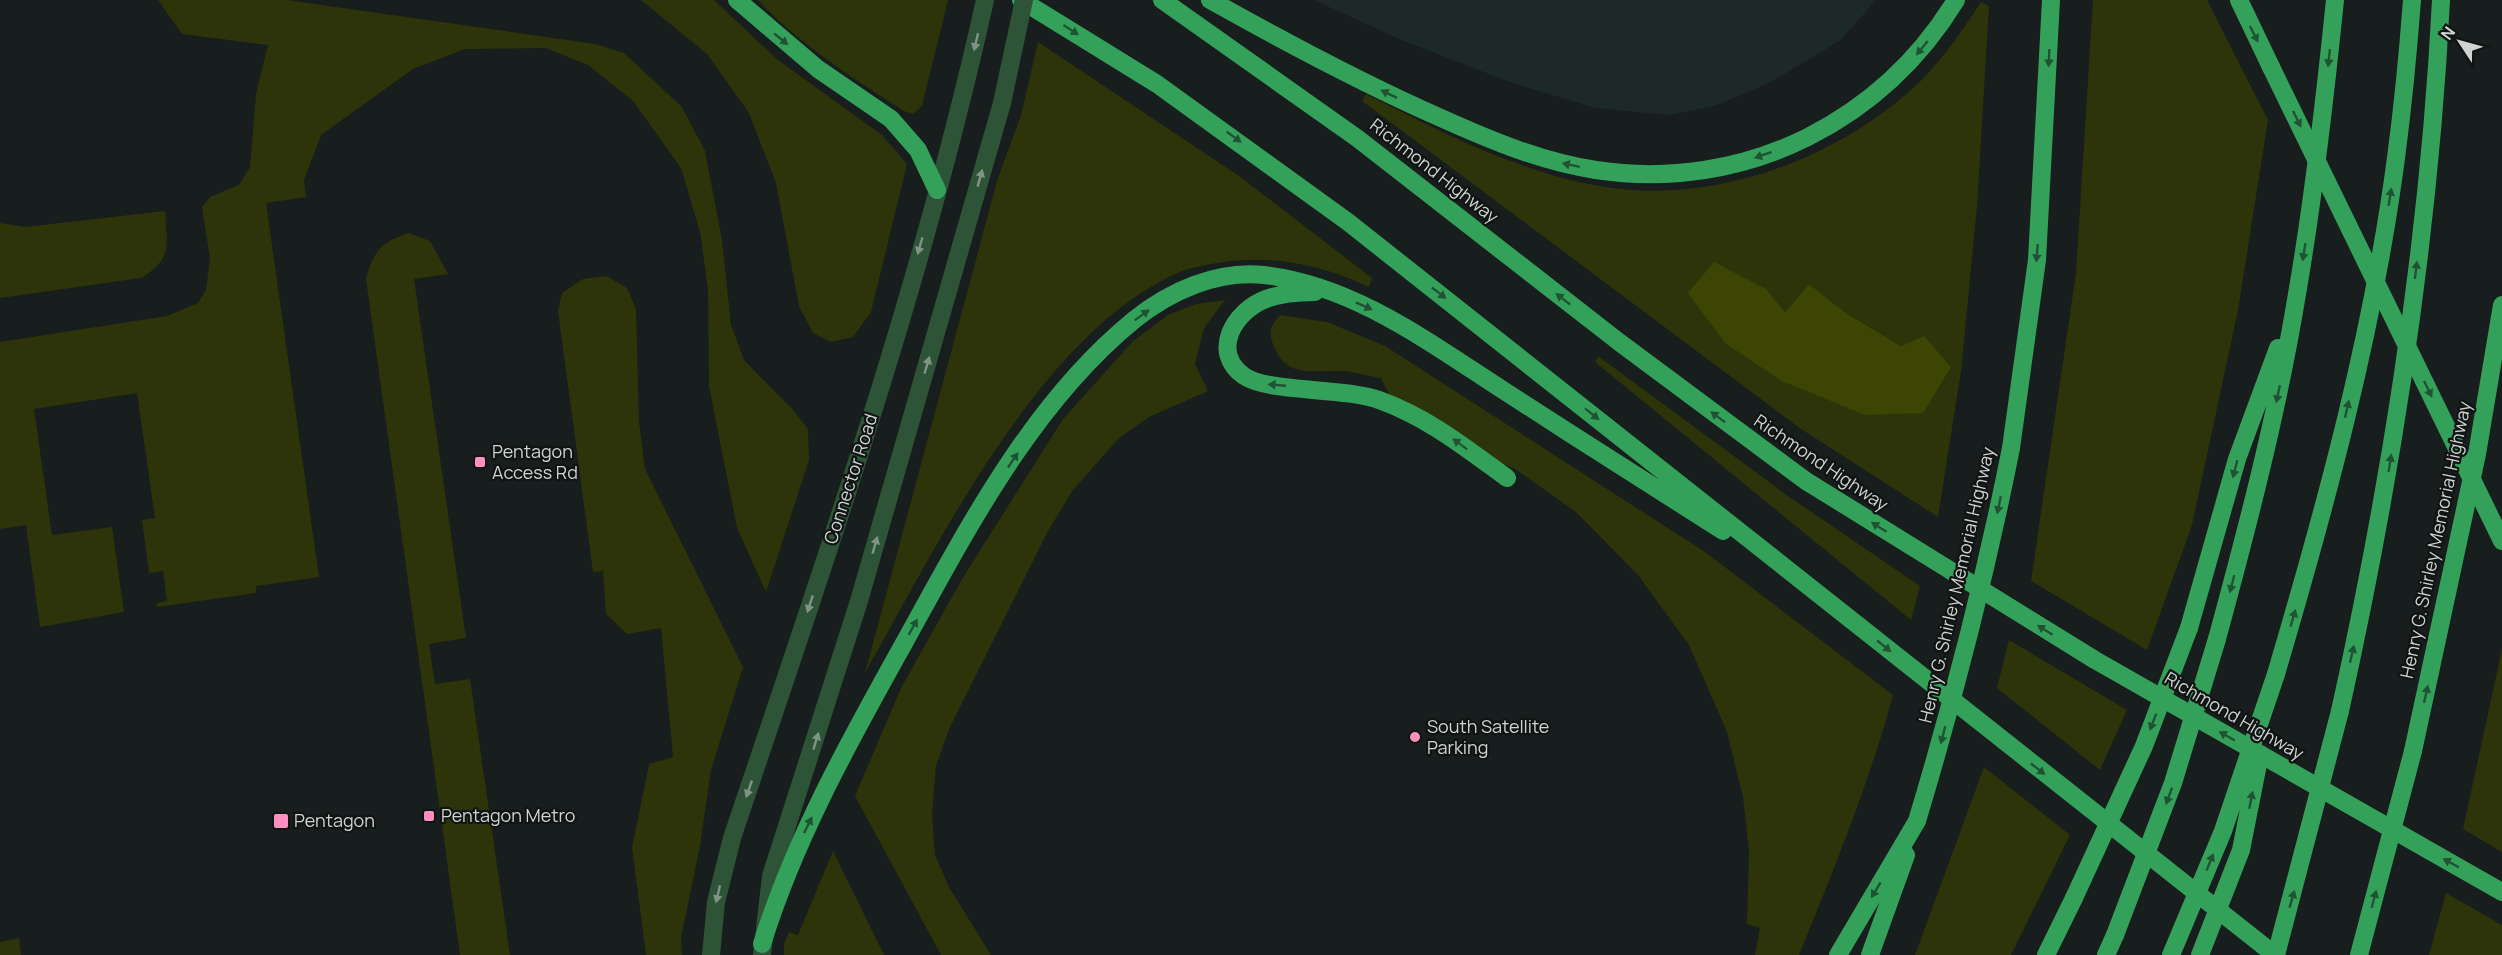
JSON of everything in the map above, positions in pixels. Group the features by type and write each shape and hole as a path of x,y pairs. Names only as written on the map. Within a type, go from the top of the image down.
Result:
{"highway":[{"path":"737,0 819,69 891,119 918,150 936,190"},
{"path":"1022,0 1157,84 1299,185 2275,955 2340,711 2380,519 2399,405 2432,133 2441,0"},
{"name":"Richmond Highway","path":"1162,0 1357,138 1619,342 1814,486 2095,660 2502,892"},
{"path":"1210,0 1347,74 1471,131 1524,152 1596,170 1669,174 1708,170 1749,160 1788,147 1827,127 1863,104 1893,78 1917,54 1956,0"},
{"name":"Henry G. Shirley Memorial Highway","path":"1870,955 1917,821 1975,611 2011,448 2037,260 2051,0"},
{"path":"2238,0 2502,541"},
{"path":"2106,955 2173,783 2217,639 2258,485 2297,296 2312,203 2335,0"},
{"path":"2171,955 2223,831 2276,674 2320,520 2364,334 2396,159 2412,0"},
{"path":"762,950 778,877 948,565 1015,456 1062,392 1118,333 1165,299 1194,286 1227,275 1244,274 1281,278 1335,294 1372,310 1414,333 1804,583"},
{"path":"1335,294 1295,292 1278,295 1263,300 1248,310 1236,322 1227,341 1227,351 1234,366 1252,380 1270,385 1326,389 1377,399 1433,424 1507,478"},
{"path":"2046,955 2144,746 2189,628 2207,572 2237,459 2297,296"},
{"name":"Henry G. Shirley Memorial Highway","path":"2359,955 2413,751 2477,454 2502,305"},
{"path":"2200,955 2241,850 2276,674"},
{"path":"1838,955 1917,821"}],"street":[{"name":"Connector Road","path":"711,955 716,902 732,838 873,411 967,83 985,0"},
{"path":"778,877 1002,103 1022,0"}],"shaded area":[{"path":"1314,0 1876,0 1841,40 1773,81 1715,106 1668,115 1595,108 1512,83 1399,39"}],"green space":[{"path":"158,0 287,0 595,44 624,53 682,107 705,151 722,240 731,325 744,360 793,410 808,429 809,460 766,592 737,528 709,386 708,289 700,232 681,168 633,101 588,65 546,48 465,49 413,69 321,135 304,180 306,197 266,203 319,577 256,586 256,593 157,607 157,603 167,601 163,571 149,573 142,520 155,518 137,393 34,409 52,535 112,527 124,612 40,627 26,525 0,529 0,342 167,316 198,303 206,290 210,259 202,207 210,197 239,185 250,167 256,94 268,45 182,34"},
{"path":"641,0 714,0 778,60 882,135 907,164 871,312 853,337 831,342 813,333 799,306 776,183 749,113 707,54"},
{"path":"758,0 948,0 922,106 913,114 885,99 791,32"},
{"path":"2093,0 2207,0 2268,120 2238,310 2192,525 2147,650 2031,581 2076,273"},
{"path":"1981,2 1989,6 1977,207 1961,371 1938,517 1801,429 1362,101 1366,94 1502,158 1589,184 1632,190 1675,190 1718,185 1760,174 1801,159 1840,140 1876,117 1910,91 1930,71","holes":["1809,284 1846,313 1901,346 1865,415 1766,289 1785,312"]},
{"path":"1038,42 1239,176 1372,278 1369,287 1329,271 1289,262 1227,261 1183,271 1130,301 1082,342 1038,391 997,447 925,565 865,673 997,181 1021,115"},
{"path":"165,211 166,250 159,264 141,278 0,298 0,223 25,227"},
{"path":"409,233 430,241 448,274 414,279 466,638 429,644 435,684 470,679 510,955 460,955 366,279 372,261 380,248"},
{"path":"1714,262 1766,289 1785,312 1809,284 1846,313 1901,346 1924,336 1951,367 1923,413 1865,415 1782,381 1725,343 1688,293"},
{"path":"606,276 627,288 636,309 639,422 645,469 743,667 711,770 700,846 681,938 682,955 646,955 632,848 649,764 673,757 661,628 627,634 606,614 603,571 593,572 558,311 562,293 583,279"},
{"path":"1225,300 1204,328 1195,364 1208,391 1149,417 1119,438 1073,490 1048,531 949,729 936,766 932,815 935,855 949,887 991,955 941,955 855,796 901,688 962,579 1063,419 1133,341 1168,315 1196,304"},
{"path":"1280,315 1327,322 1385,346 1705,552 1893,695 1862,794 1799,955 1755,955 1760,928 1747,924 1749,852 1743,797 1727,732 1689,645 1638,575 1576,512 1515,469 1402,420 1381,378 1344,371 1301,370 1285,363 1278,355 1271,335 1273,325"},
{"path":"1598,356 1788,496 1920,586 1911,620 1595,362"},
{"path":"2009,640 2127,710 2100,770 1997,688"},
{"path":"2502,649 2502,852 2463,829"},
{"path":"1984,767 2070,835 2011,955 1915,955"},
{"path":"833,851 884,955 784,955 784,944 789,932 798,935"},
{"path":"2446,893 2502,925 2502,955 2429,955"},
{"path":"19,938 21,955 0,955 0,942"}],"place":[{"name":"Pentagon Access Rd","path":"480,462"},
{"name":"South Satellite Parking","path":"1415,737"},
{"name":"Pentagon Metro","path":"429,816"},
{"name":"Pentagon","path":"281,821"}]}
